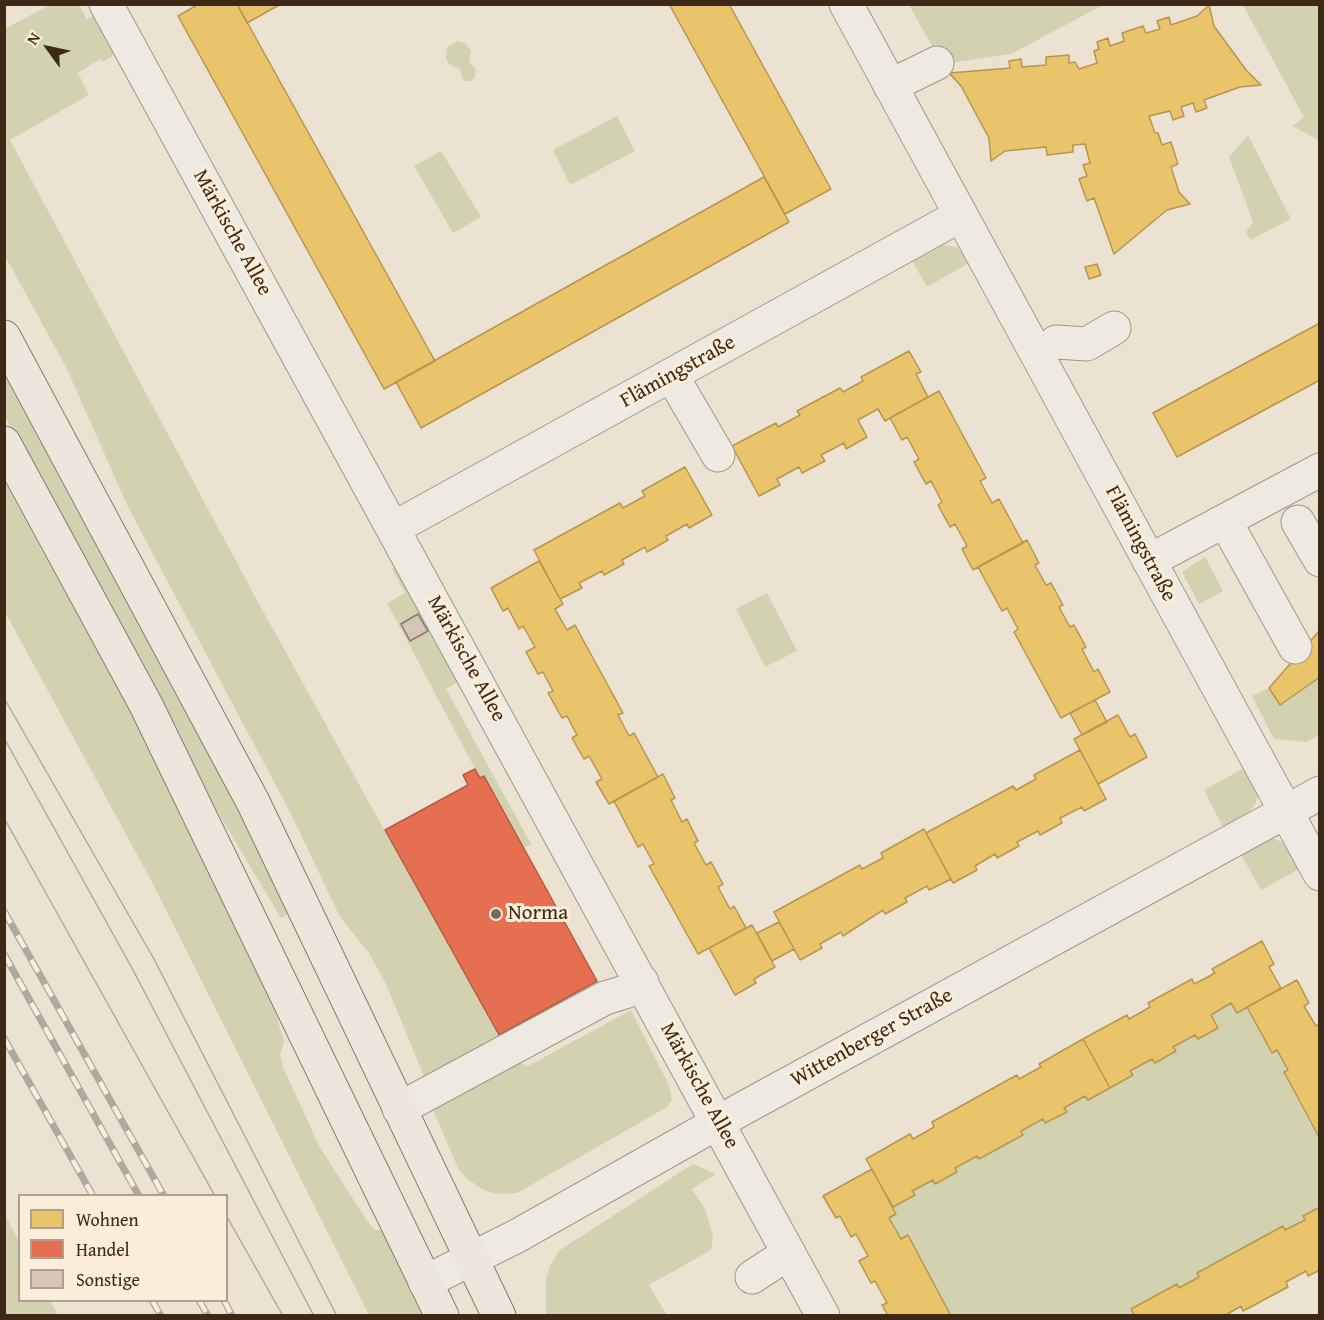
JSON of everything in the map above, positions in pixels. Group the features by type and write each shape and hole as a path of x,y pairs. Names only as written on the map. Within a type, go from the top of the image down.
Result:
{"main road":[{"path":"4,337 253,802 499,1316"},
{"path":"4,443 146,705 442,1316"}],"street":[{"name":"Märkische Allee","path":"106,4 823,1316"},
{"name":"Flämingstraße","path":"846,4 1320,874"},
{"path":"890,86 937,63"},
{"name":"Flämingstraße","path":"394,528 961,215"},
{"path":"1056,342 1087,344 1114,328"},
{"path":"672,376 718,455"},
{"path":"1149,561 1320,470"},
{"path":"1225,521 1295,647"},
{"path":"1298,522 1320,560"},
{"name":"Wittenberger Straße","path":"425,1282 517,1236 718,1122 1320,793"},
{"path":"399,1109 605,998 625,992 642,982"},
{"path":"752,1277 789,1253"}],"green space":[{"path":"50,5 79,5 87,19 97,14 119,52 103,62 100,59 78,73 89,95 10,140 258,602 504,1046 425,1079 386,984 369,953 340,917 291,814 128,507 66,367 5,256 4,29"},
{"path":"909,5 1103,5 1011,54 942,64"},
{"path":"1243,5 1319,5 1319,140 1292,126 1304,117"},
{"path":"458,41 466,44 471,51 469,63 476,69 475,77 471,81 463,81 460,68 451,66 446,59 447,47"},
{"path":"617,116 635,151 570,185 553,150"},
{"path":"1248,135 1291,219 1250,240 1246,232 1253,222 1229,157"},
{"path":"441,151 481,217 453,233 414,166"},
{"path":"934,246 957,247 971,262 927,287 911,259"},
{"path":"4,370 238,807 290,913 281,918 208,796 5,416"},
{"path":"4,480 159,764 272,1000 284,1042 280,1055 283,1067 319,1146 368,1222 375,1230 382,1230 422,1315 369,1315 153,884 5,612"},
{"path":"1205,557 1223,591 1199,604 1182,572"},
{"path":"398,565 424,611 401,624 410,640 434,628 461,680 446,689 531,844 524,848 484,776 480,778 387,603 405,593 392,569"},
{"path":"767,593 797,651 765,667 736,609"},
{"path":"1319,677 1319,735 1307,742 1274,739 1252,696 1269,688 1280,705"},
{"path":"1248,766 1258,795 1256,803 1245,818 1224,829 1204,790"},
{"path":"1264,839 1275,839 1289,846 1303,867 1261,890 1239,851"},
{"path":"1231,1003 1237,1013 1247,1007 1272,1053 1277,1050 1288,1070 1284,1073 1319,1139 1319,1207 1304,1216 1305,1220 1285,1230 1283,1226 1197,1273 1199,1277 1179,1288 1176,1284 1132,1308 1135,1315 951,1315 908,1236 901,1239 889,1218 896,1214 893,1207 914,1195 912,1191 933,1180 936,1184 957,1173 955,1168 977,1156 979,1159 1023,1136 1021,1131 1043,1119 1045,1123 1066,1112 1064,1108 1085,1096 1088,1100 1132,1075 1130,1071 1152,1059 1155,1063 1175,1052 1173,1047 1195,1035 1198,1039 1218,1028 1211,1015"},
{"path":"631,1010 669,1085 672,1100 667,1107 517,1193 496,1194 482,1189 466,1178 458,1168 430,1103 511,1059 528,1066"},
{"path":"693,1164 716,1174 692,1189 706,1211 713,1236 711,1250 649,1285 667,1315 546,1315 546,1280 550,1265 560,1250"},
{"path":"5,1214 18,1240 18,1302 51,1302 58,1315 5,1315"}],"building: Wohnen":[{"path":"199,4 237,4 435,361 384,389 178,16"},
{"path":"237,4 281,4 247,23"},
{"path":"669,4 729,4 831,189 785,214"},
{"path":"1209,5 1214,26 1246,70 1261,85 1240,87 1204,100 1207,108 1196,112 1193,103 1181,107 1184,116 1173,120 1170,111 1149,116 1162,145 1171,142 1178,164 1171,167 1179,192 1190,204 1167,210 1114,254 1094,198 1087,201 1079,179 1087,176 1083,165 1090,163 1085,144 1073,145 1073,152 1047,155 1046,147 1005,151 991,161 989,138 961,86 949,73 1010,68 1009,61 1021,59 1022,67 1046,65 1046,57 1069,55 1069,63 1075,62 1079,69 1097,63 1094,51 1099,49 1097,42 1108,38 1110,46 1124,41 1122,33 1143,26 1146,33 1160,29 1157,21 1169,17 1171,25 1197,16"},
{"path":"764,177 789,222 421,428 396,382"},
{"path":"1097,264 1101,275 1089,279 1085,267"},
{"path":"1320,323 1320,380 1177,457 1153,413"},
{"path":"909,351 921,372 916,374 928,397 885,421 878,409 858,420 867,437 846,449 844,443 821,455 825,461 802,473 799,467 777,479 780,485 759,496 732,446 776,423 778,427 800,415 797,411 840,388 843,392 863,381 861,377"},
{"path":"939,391 986,478 980,481 992,503 999,499 1023,543 973,570 962,549 967,546 955,524 950,527 938,505 942,502 931,481 926,484 914,462 919,459 907,437 902,440 890,418"},
{"path":"685,467 712,515 689,528 687,524 666,536 668,540 647,552 645,547 622,560 624,564 604,575 602,571 579,583 582,588 560,599 534,550 620,503 623,508 645,496 642,491"},
{"path":"1027,540 1039,563 1035,565 1046,585 1051,583 1063,605 1059,607 1070,627 1074,625 1086,647 1082,649 1094,672 1098,669 1110,692 1061,718 1014,632 1018,629 1007,608 1002,611 978,567"},
{"path":"539,561 563,604 555,609 567,630 575,625 623,713 618,715 629,736 634,733 658,777 609,804 596,782 602,779 589,756 584,759 572,738 577,735 567,716 562,718 548,693 553,691 543,672 538,674 526,652 535,647 523,626 519,629 508,608 503,611 491,588"},
{"path":"1320,630 1320,677 1280,705 1269,688"},
{"path":"1095,700 1107,722 1082,735 1070,713"},
{"path":"1118,715 1130,737 1135,734 1147,757 1098,784 1074,739"},
{"path":"1080,750 1106,799 1084,811 1082,807 1060,818 1062,823 1040,835 1038,831 1017,842 1019,846 997,858 995,854 975,866 977,870 953,883 926,833 1013,786 1016,790 1036,779 1034,775"},
{"path":"663,774 675,798 671,800 682,822 687,819 698,841 694,843 706,865 711,862 723,884 718,887 730,909 734,906 746,928 698,954 649,866 654,864 643,844 638,847 614,801"},
{"path":"924,829 951,879 929,890 927,886 905,898 907,902 885,914 883,910 843,936 841,932 820,944 822,948 800,960 774,912 860,865 862,869 883,858 881,853"},
{"path":"779,922 794,949 772,961 757,933"},
{"path":"752,925 775,967 754,979 756,983 735,995 709,948"},
{"path":"1262,941 1274,964 1269,967 1281,988 1237,1013 1231,1003 1211,1015 1218,1028 1198,1039 1195,1035 1173,1047 1176,1051 1155,1063 1152,1059 1130,1071 1133,1075 1110,1088 1083,1039 1127,1015 1129,1019 1150,1007 1148,1003 1192,979 1194,984 1206,978 1215,973 1212,969"},
{"path":"1297,980 1309,1003 1304,1006 1316,1026 1320,1024 1320,1139 1284,1072 1288,1070 1277,1050 1272,1053 1247,1007"},
{"path":"1083,1039 1110,1088 1088,1100 1085,1096 1064,1108 1067,1112 1045,1123 1043,1119 1021,1131 1023,1135 979,1159 977,1156 955,1168 957,1172 935,1184 933,1180 912,1191 915,1195 893,1207 866,1159 910,1134 913,1139 934,1127 932,1122 1017,1075 1019,1079 1041,1067 1039,1064"},
{"path":"872,1169 896,1214 889,1218 901,1239 908,1235 951,1316 888,1316 882,1305 887,1303 875,1281 871,1283 859,1261 868,1256 856,1234 851,1237 840,1216 836,1218 823,1196"},
{"path":"1320,1207 1320,1270 1308,1276 1306,1271 1286,1282 1288,1287 1243,1311 1241,1306 1224,1316 1135,1316 1131,1309 1177,1284 1179,1288 1199,1277 1197,1273 1283,1226 1285,1230 1305,1220 1303,1216"}],"building: Handel":[{"name":"Norma","path":"475,769 480,778 484,776 597,981 499,1035 385,830 468,785 463,775"}],"building: Sonstige":[{"path":"418,614 428,631 410,641 401,624"}],"tram line":[{"path":"4,698 154,959 337,1316"},
{"path":"4,738 133,970 314,1316"},
{"path":"4,818 214,1194"},
{"path":"228,1219 283,1316"}],"railway":[{"path":"4,911 163,1194"},
{"path":"4,954 138,1194"},
{"path":"4,1038 92,1194"},
{"path":"153,1302 161,1316"},
{"path":"200,1302 208,1316"},
{"path":"225,1302 232,1316"}],"place":[{"name":"Norma","path":"496,914"}]}
